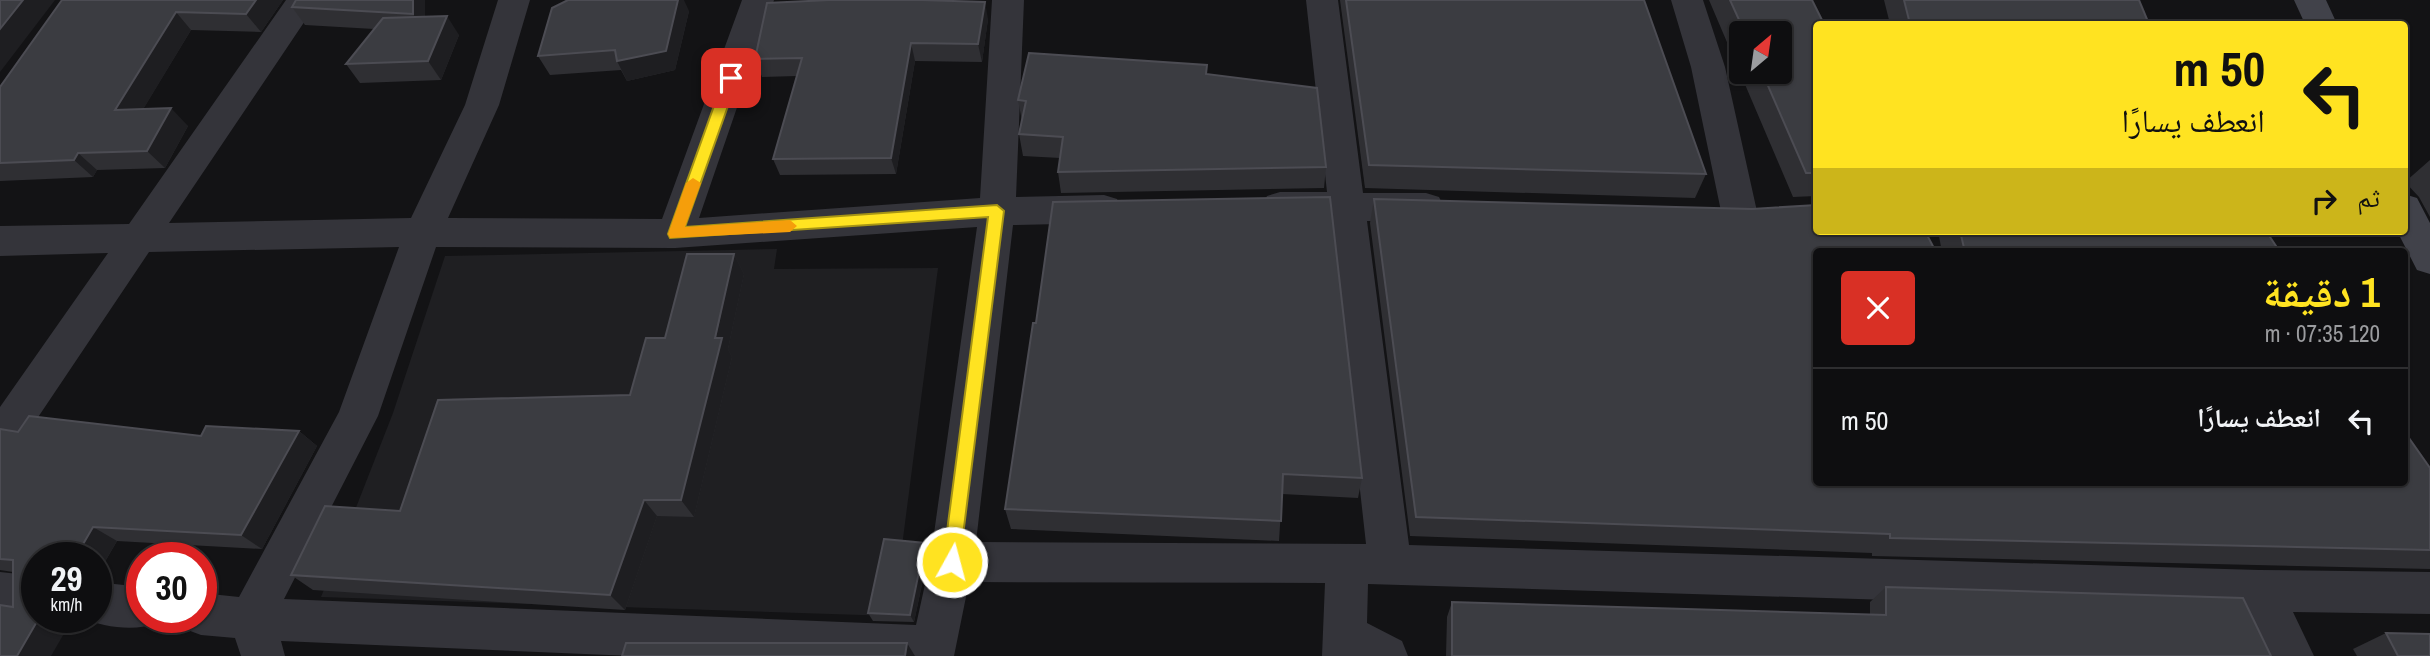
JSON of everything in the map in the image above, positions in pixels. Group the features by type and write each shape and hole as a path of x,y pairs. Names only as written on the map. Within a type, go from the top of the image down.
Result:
{"street":[{"path":"0,440 303,0"},
{"path":"257,638 358,416 423,232 482,105 514,0"},
{"path":"676,234 758,0"},
{"path":"217,621 257,638 932,651 952,562 997,211 1007,0"},
{"path":"1322,0 1390,566"},
{"path":"1687,0 1709,67 1740,216"},
{"path":"2310,0 2320,21"},
{"path":"1240,207 1348,205 1457,208"},
{"path":"0,241 423,232 676,234 997,211 1132,209"},
{"path":"1700,215 1779,214"},
{"path":"2408,216 2430,259"},
{"path":"952,562 1347,563 2430,593"},
{"path":"1347,563 1345,645 1386,656"},
{"path":"2259,590 2292,656"},
{"path":"0,593 21,595"}],"shaded area":[{"path":"777,249 774,269 938,268 893,616 321,597 393,413 445,256"}],"building":[{"path":"0,0 23,0 0,29"},
{"path":"62,0 256,0 246,14 176,12 115,110 171,108 147,151 78,153 74,160 0,163 0,87"},
{"path":"296,0 413,0 413,14 292,7"},
{"path":"568,0 678,0 666,51 617,61 615,50 538,56 552,8"},
{"path":"829,0 985,2 978,44 911,43 891,158 773,159 802,58 755,59 767,3"},
{"path":"1346,0 1644,0 1706,174 1369,165"},
{"path":"1730,0 1812,0 1822,21 1813,21 1813,173 1806,173 1767,84 1792,84 1792,21 1740,21"},
{"path":"1904,0 2139,0 2148,21 1909,21"},
{"path":"447,16 428,61 346,64 383,18"},
{"path":"1029,53 1207,65 1206,74 1317,88 1326,167 1058,172 1063,137 1019,134 1026,101 1018,100"},
{"path":"1330,197 1362,478 1283,474 1281,521 1005,509 1053,202"},
{"path":"1374,199 1752,209 1813,205 1813,235 1927,235 1934,248 1813,248 1813,486 2408,486 2408,437 2430,468 2430,550 1890,538 1890,534 1416,517"},
{"path":"1961,235 2269,235 2277,248 1964,248"},
{"path":"687,254 734,254 715,338 722,338 681,500 644,500 610,595 291,575 325,506 400,511 438,400 630,395 646,338 665,338"},
{"path":"29,416 201,436 206,426 299,431 241,535 93,527 84,542 21,542 21,633 30,633 17,656 0,656 0,605 13,607 13,560 0,559 0,429 18,432"},
{"path":"884,539 925,543 910,615 868,613"},
{"path":"1886,587 2243,598 2271,656 1452,656 1452,602 1886,615"},
{"path":"2386,633 2430,634 2430,656 2398,656"},
{"path":"626,643 907,643 905,656 622,656"}],"slow traffic":[{"path":"693,183 676,234 790,226"}],"route":[{"path":"731,78 676,234 997,211 952,562"}]}
